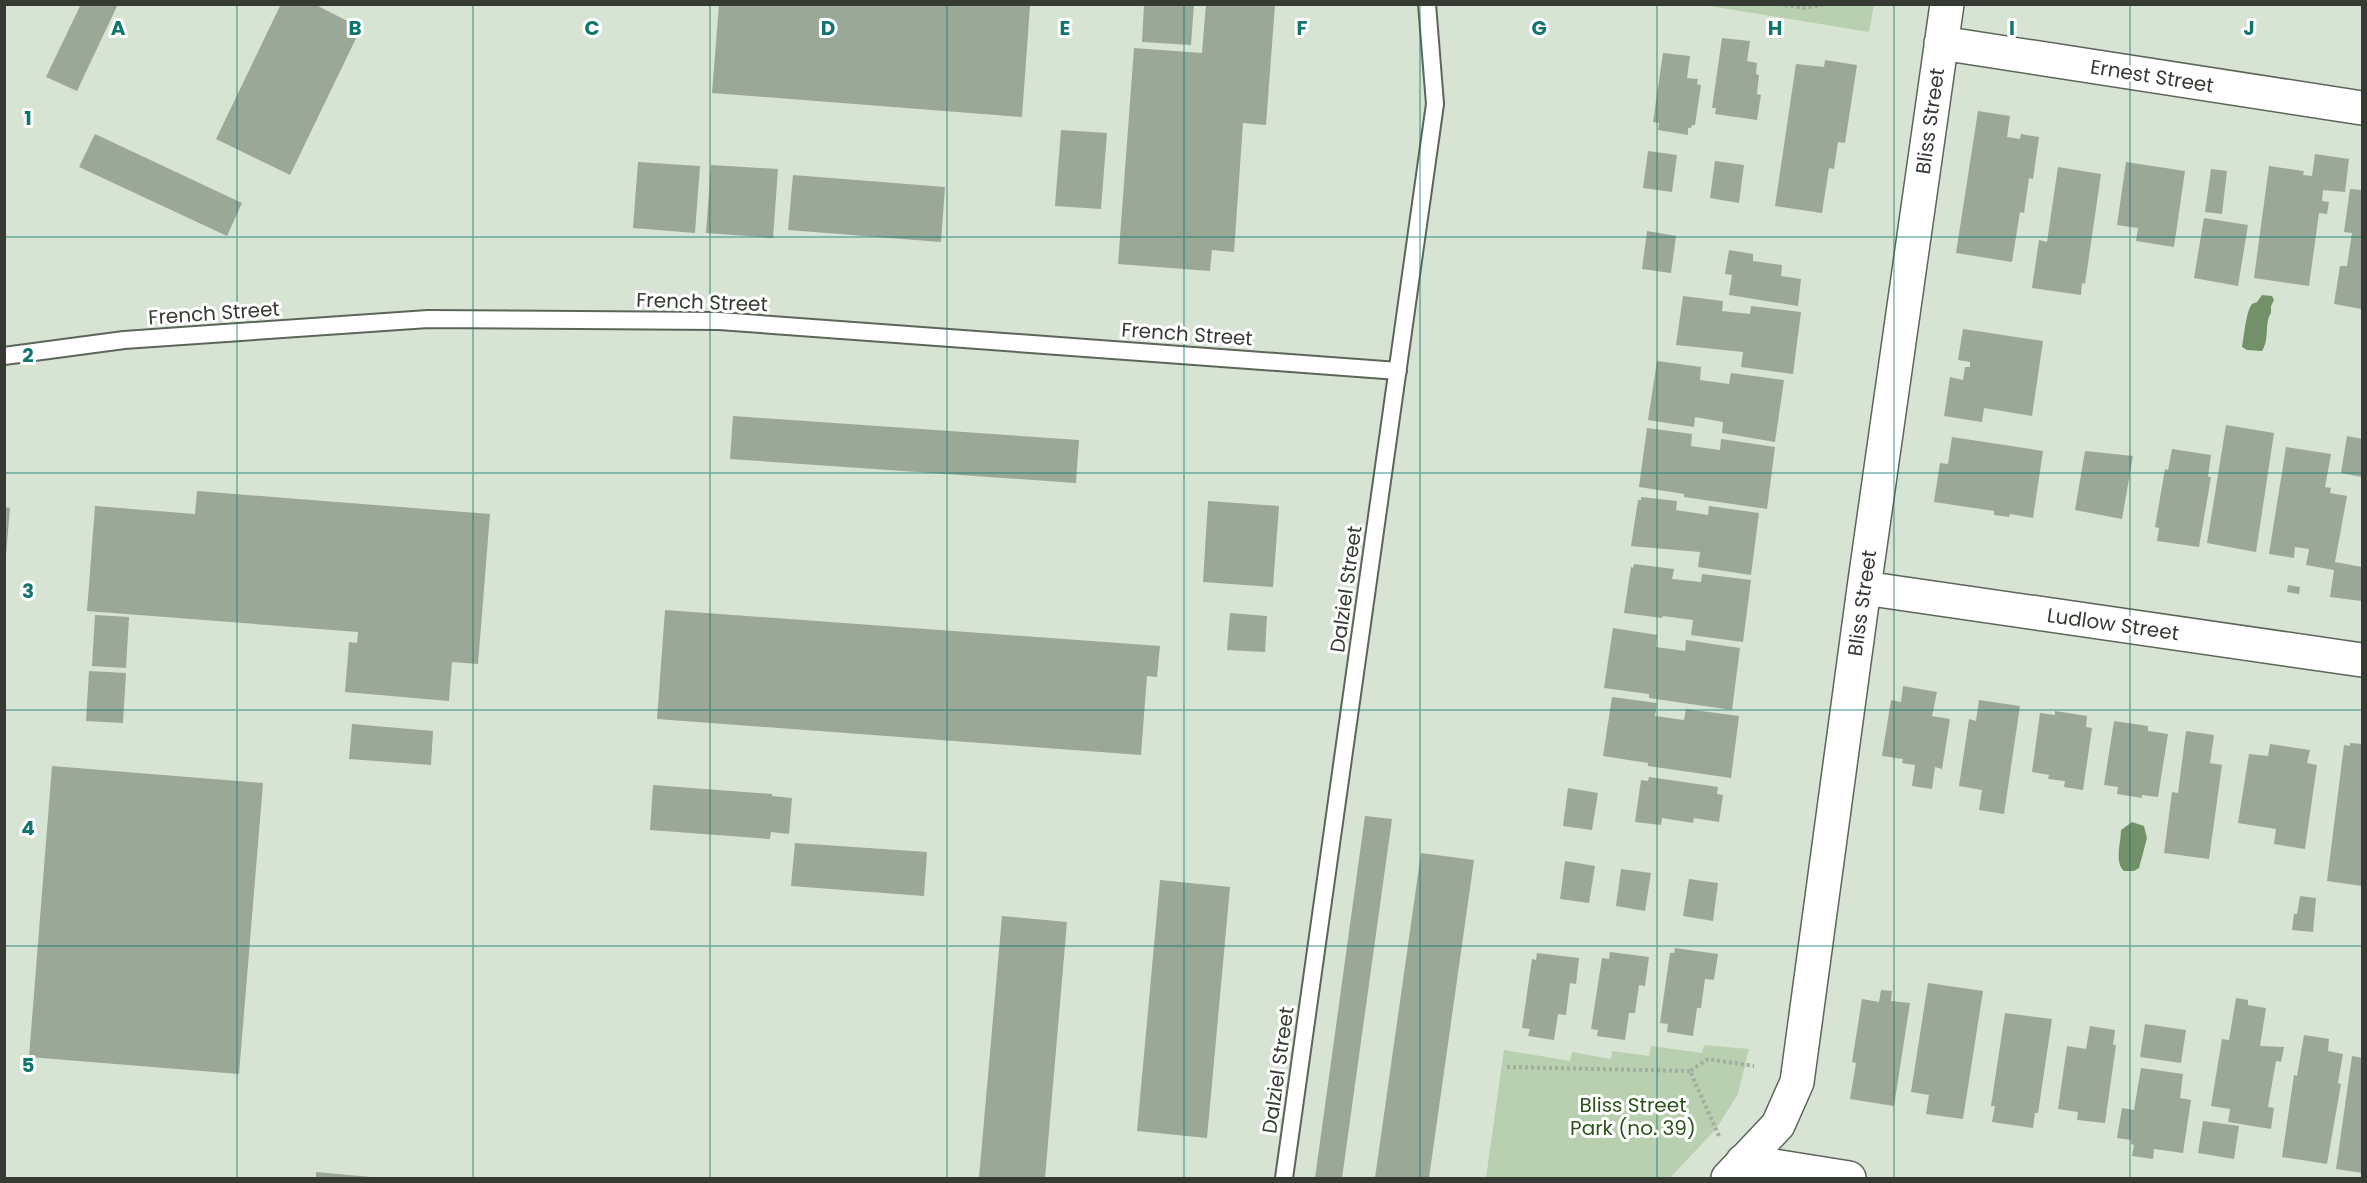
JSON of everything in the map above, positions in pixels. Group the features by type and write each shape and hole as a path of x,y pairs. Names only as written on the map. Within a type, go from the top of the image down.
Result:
{"street":[{"name":"Bliss Street","path":"1735,1170 1778,1125 1797,1082 1947,4"},
{"name":"Ernest Street","path":"1941,44 2362,108"},
{"name":"Ludlow Street","path":"1864,588 2362,660"},
{"path":"1735,1170 1849,1179"}],"lane":[{"name":"Dalziel Street","path":"1284,1179 1435,104 1426,4"},
{"name":"French Street","path":"4,356 124,340 428,319 719,321 1398,371"}],"path":[{"path":"1779,4 1804,8 1826,4"},
{"path":"1507,1067 1690,1071 1708,1059 1754,1066"},
{"path":"1690,1071 1720,1138"}],"green space":[{"path":"1698,4 1874,4 1874,5 1869,32"},
{"name":"Bliss Street Park (no. 39)","path":"1704,1045 1749,1049 1738,1094 1716,1129 1670,1178 1486,1178 1504,1050 1570,1061 1572,1052 1611,1059 1612,1051 1649,1056 1651,1046 1702,1053"}],"shaded area":[{"path":"2262,295 2272,296 2274,300 2268,321 2266,341 2262,351 2247,350 2242,347 2248,312 2252,304 2257,302"},
{"path":"2132,822 2144,826 2147,838 2139,868 2134,871 2124,871 2119,863 2121,830"}],"building":[{"path":"81,4 118,4 77,91 46,77"},
{"path":"281,4 314,4 361,28 290,175 216,139"},
{"path":"719,4 1030,6 1022,117 712,93"},
{"path":"1144,4 1194,4 1191,45 1142,42"},
{"path":"1206,4 1275,4 1266,125 1243,123 1234,252 1212,250 1210,271 1118,264 1134,48 1202,53"},
{"path":"1722,38 1750,41 1747,61 1757,63 1756,74 1759,75 1757,94 1761,95 1757,120 1715,114 1716,108 1712,108"},
{"path":"1663,53 1690,56 1687,78 1698,79 1697,84 1701,85 1695,125 1688,128 1688,135 1658,130 1659,123 1653,122"},
{"path":"1825,60 1857,65 1845,143 1838,142 1834,169 1829,168 1822,213 1775,206 1796,64 1824,67"},
{"path":"1978,111 2010,116 2007,137 2020,139 2021,134 2039,137 2033,179 2029,178 2024,213 2020,212 2012,262 1956,253"},
{"path":"1061,130 1107,133 1101,209 1055,206"},
{"path":"95,134 242,203 227,236 79,167"},
{"path":"1648,151 1677,155 1672,192 1643,188"},
{"path":"2315,154 2349,159 2345,192 2323,190 2322,201 2329,202 2327,214 2319,213 2309,286 2254,278 2269,166 2304,171 2303,175 2312,176"},
{"path":"1715,161 1744,165 1739,203 1710,198"},
{"path":"638,162 700,166 695,233 633,228"},
{"path":"2126,162 2185,171 2174,247 2136,241 2138,228 2117,225"},
{"path":"711,165 778,169 773,238 706,233"},
{"path":"2058,167 2101,174 2085,284 2082,283 2081,295 2032,288 2039,240 2047,242"},
{"path":"2211,169 2227,171 2222,214 2205,212"},
{"path":"793,175 945,187 941,242 788,230"},
{"path":"2350,189 2362,190 2362,309 2334,304 2340,266 2347,266 2352,233 2344,232"},
{"path":"2204,218 2248,225 2238,286 2194,278"},
{"path":"1647,231 1676,236 1671,273 1642,269"},
{"path":"1729,250 1753,254 1753,261 1782,265 1781,276 1801,279 1798,306 1729,295 1732,275 1725,274"},
{"path":"1683,296 1723,301 1722,311 1750,314 1751,306 1801,312 1793,374 1741,367 1743,352 1676,345"},
{"path":"1963,329 2043,341 2032,416 1984,408 1982,422 1944,416 1950,377 1963,380 1965,367 1970,367 1970,362 1958,360"},
{"path":"1657,361 1701,367 1700,380 1729,384 1731,373 1784,380 1775,442 1722,433 1723,422 1695,417 1694,427 1648,420"},
{"path":"733,416 1079,440 1076,483 730,459"},
{"path":"2226,425 2274,433 2256,552 2207,543"},
{"path":"1647,428 1692,434 1691,446 1720,450 1721,439 1775,447 1767,509 1684,497 1684,494 1639,487"},
{"path":"2347,436 2362,439 2362,477 2341,473"},
{"path":"1952,437 2043,451 2033,518 2010,514 2009,517 1994,515 1994,511 1934,502 1940,463 1948,464"},
{"path":"2286,447 2331,454 2325,487 2331,488 2330,493 2347,496 2335,562 2362,567 2362,601 2330,597 2334,570 2306,565 2309,549 2295,547 2294,558 2269,554"},
{"path":"2172,449 2211,455 2208,477 2211,477 2199,547 2157,541 2159,528 2155,527 2165,469 2168,470"},
{"path":"2085,451 2133,456 2122,519 2075,510"},
{"path":"197,491 490,514 478,664 452,662 449,701 345,692 349,642 357,643 358,632 87,611 95,506 195,514"},
{"path":"1641,497 1677,501 1676,510 1708,515 1709,506 1759,513 1751,575 1698,567 1700,552 1631,546 1638,500 1641,500"},
{"path":"1208,501 1279,506 1273,587 1203,582"},
{"path":"4,507 10,508 6,555 4,555"},
{"path":"1634,564 1674,569 1672,579 1701,582 1702,574 1751,580 1743,642 1691,635 1693,620 1624,613 1631,567 1633,568"},
{"path":"2288,585 2300,587 2299,594 2287,592"},
{"path":"665,610 1160,646 1157,677 1147,676 1141,755 657,719"},
{"path":"1230,613 1267,616 1265,652 1227,650"},
{"path":"95,615 129,617 126,668 92,666"},
{"path":"1613,628 1657,635 1656,647 1685,651 1686,640 1740,648 1732,710 1649,698 1649,694 1604,688"},
{"path":"89,671 126,673 123,723 86,721"},
{"path":"1903,686 1937,692 1932,716 1950,719 1942,769 1935,767 1932,789 1912,786 1915,765 1902,763 1903,759 1882,756 1891,700 1901,702"},
{"path":"1612,697 1657,703 1655,716 1684,720 1686,709 1739,716 1731,778 1648,766 1648,763 1603,756"},
{"path":"1979,700 2020,706 2004,814 1979,810 1982,790 1959,786 1969,719 1976,721"},
{"path":"2055,711 2087,716 2086,727 2092,728 2083,790 2064,787 2065,781 2048,779 2049,775 2032,772 2040,713 2055,715"},
{"path":"2114,721 2148,726 2148,731 2168,734 2158,797 2142,795 2142,798 2117,794 2118,787 2104,785"},
{"path":"352,724 433,731 431,765 349,759"},
{"path":"2186,731 2214,735 2210,763 2222,765 2209,859 2164,853 2172,792 2178,793"},
{"path":"2350,743 2362,744 2362,886 2327,881 2344,745 2350,746"},
{"path":"2270,744 2310,750 2307,763 2317,765 2305,849 2274,844 2276,829 2238,823 2249,754 2268,756"},
{"path":"52,766 263,783 239,1074 29,1057"},
{"path":"1649,777 1718,787 1717,794 1723,795 1719,822 1694,818 1693,823 1662,818 1661,825 1635,822 1641,780 1648,781"},
{"path":"653,785 772,794 772,796 792,798 789,834 771,832 770,839 650,830"},
{"path":"1568,788 1598,793 1592,830 1563,826"},
{"path":"1365,816 1392,819 1342,1178 1315,1178"},
{"path":"795,843 927,852 924,896 791,886"},
{"path":"1421,853 1474,860 1429,1178 1375,1178"},
{"path":"1565,861 1595,866 1589,903 1560,899"},
{"path":"1621,869 1651,873 1645,911 1616,906"},
{"path":"1689,879 1718,883 1713,921 1683,916"},
{"path":"1160,880 1230,887 1207,1138 1137,1131"},
{"path":"2300,896 2316,898 2313,932 2292,930"},
{"path":"1002,916 1067,922 1045,1178 979,1178"},
{"path":"1675,948 1718,954 1714,980 1705,979 1701,1008 1697,1008 1693,1036 1667,1032 1668,1024 1660,1023 1670,953 1674,953"},
{"path":"1610,952 1649,957 1645,986 1639,985 1635,1013 1629,1013 1625,1040 1597,1036 1598,1030 1591,1029 1602,958 1609,959"},
{"path":"1537,953 1579,958 1576,984 1570,983 1566,1015 1558,1014 1554,1040 1528,1036 1530,1029 1522,1028 1532,959 1536,960"},
{"path":"1928,983 1983,991 1963,1119 1926,1114 1929,1095 1911,1092"},
{"path":"1881,990 1892,991 1891,1001 1910,1003 1894,1106 1850,1099 1856,1063 1852,1062 1862,999 1879,1002"},
{"path":"2236,998 2248,1000 2248,1005 2266,1008 2260,1046 2284,1047 2281,1062 2276,1061 2268,1107 2274,1108 2271,1129 2228,1122 2230,1109 2211,1106 2222,1039 2229,1040"},
{"path":"2005,1013 2052,1019 2038,1113 2035,1113 2033,1128 1992,1122 1995,1106 1991,1106"},
{"path":"2145,1024 2186,1030 2181,1063 2140,1057"},
{"path":"2090,1026 2115,1030 2113,1045 2116,1045 2105,1123 2077,1120 2078,1112 2058,1109 2067,1046 2086,1049"},
{"path":"2304,1035 2329,1039 2328,1051 2343,1054 2338,1083 2341,1084 2327,1164 2282,1157 2294,1075 2297,1076"},
{"path":"2352,1056 2362,1058 2362,1173 2336,1169"},
{"path":"2141,1068 2183,1074 2180,1098 2191,1100 2183,1153 2154,1149 2153,1159 2132,1156 2134,1145 2131,1144 2131,1140 2117,1138 2122,1108 2134,1110"},
{"path":"2203,1121 2239,1126 2234,1159 2198,1153"},
{"path":"316,1172 371,1177 371,1178 316,1178"}]}
